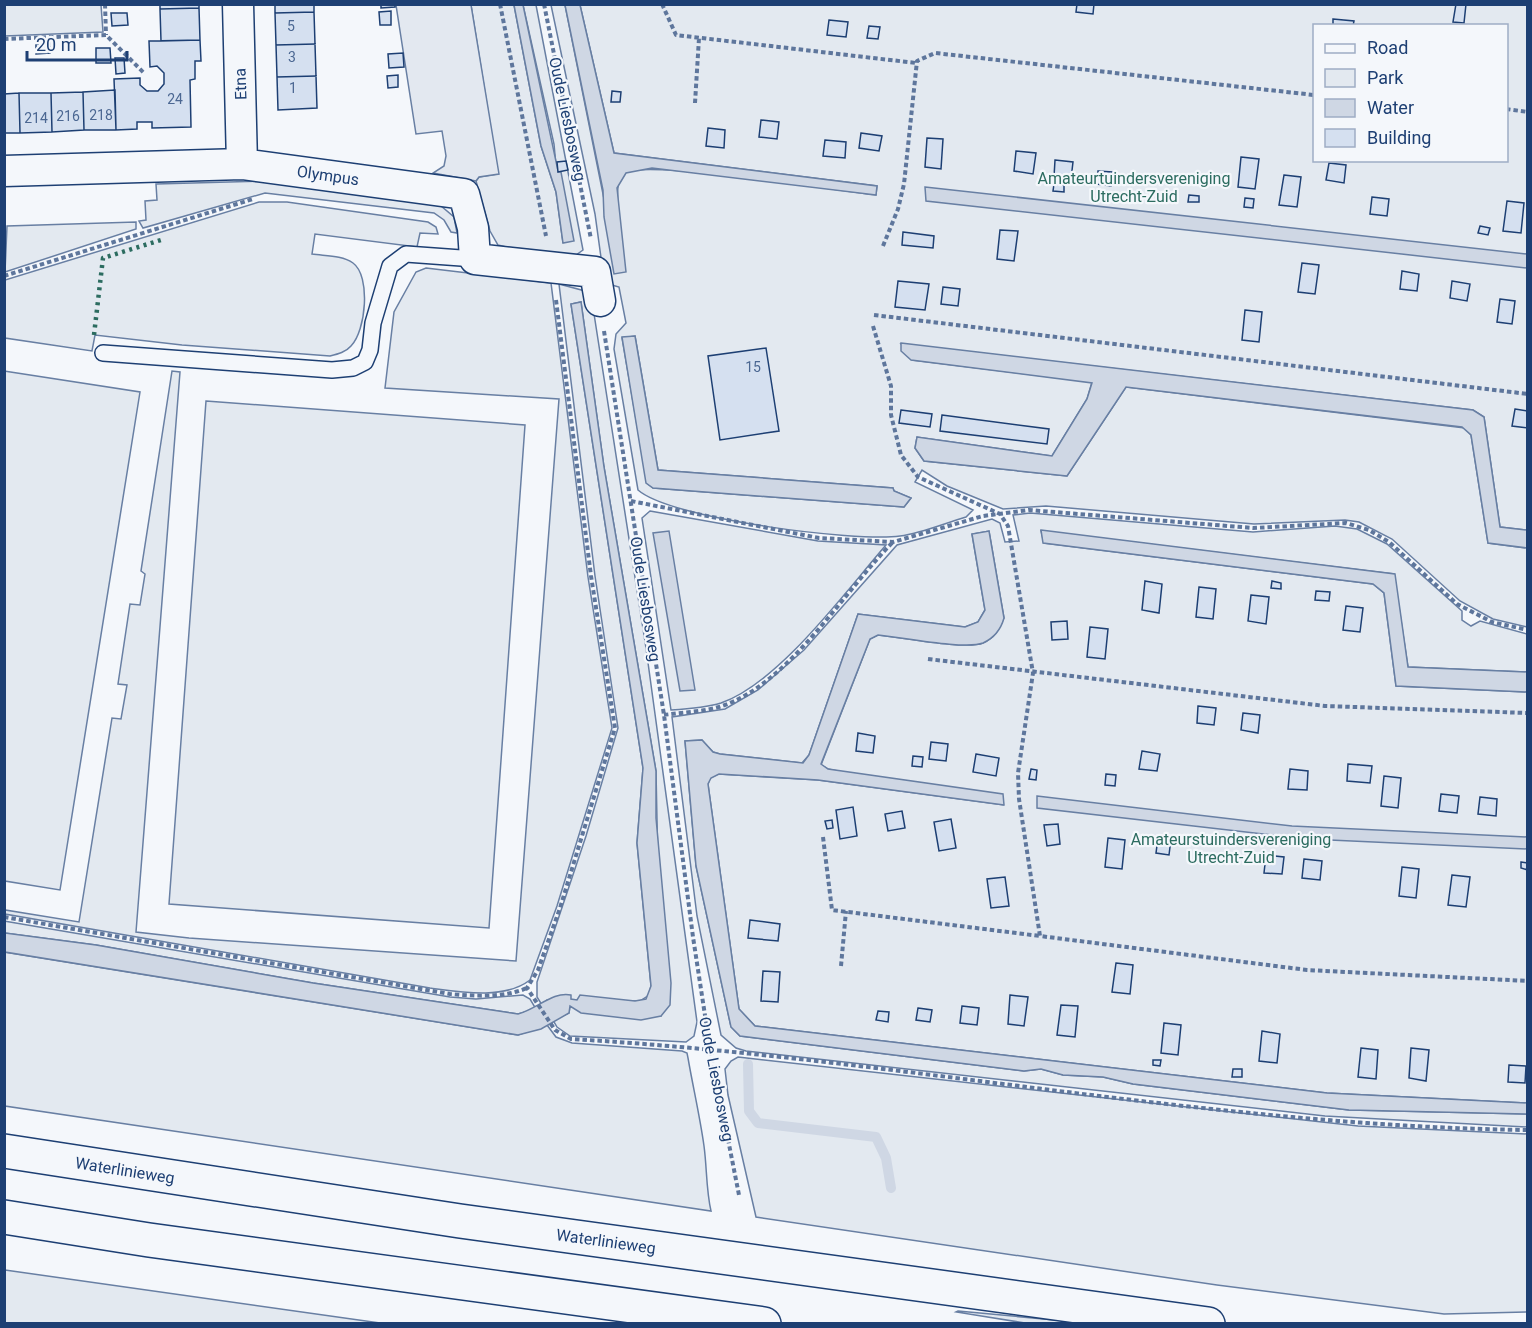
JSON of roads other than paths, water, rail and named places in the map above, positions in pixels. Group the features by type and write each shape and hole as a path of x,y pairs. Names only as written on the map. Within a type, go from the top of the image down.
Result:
{"main road":[{"name":"Waterlinieweg","path":"4,1151 460,1221 1208,1323"},
{"path":"4,1217 149,1240 764,1323"}],"street":[{"name":"Etna","path":"238,4 243,164"},
{"name":"Olympus","path":"4,171 243,164 464,194 473,228 475,259"},
{"path":"475,259 595,272 600,301"}],"lane":[{"path":"103,353 332,370 353,368 364,362 370,350 373,323 390,266 406,254 475,259"}],"water":[{"path":"514,5 523,5 558,171 561,172 574,241 563,243 556,192 541,146"},
{"path":"565,5 580,5 614,153 877,186 876,195 652,168 626,173 617,188 626,272 614,274 604,217 603,190"},
{"path":"925,187 1527,254 1527,268 926,201"},
{"path":"581,302 604,467 656,771 656,818 671,983 670,1005 661,1016 641,1020 581,1013 570,1006 569,1013 541,1029 518,1035 5,952 5,933 96,945 313,983 518,1014 564,994 571,995 571,999 577,1000 580,995 635,1001 646,999 651,986 637,843 643,768 571,304"},
{"path":"635,336 658,470 893,488 894,491 911,498 904,507 653,488 646,483 622,337"},
{"path":"901,343 1473,410 1484,417 1500,527 1527,530 1527,548 1488,543 1471,435 1462,427 1126,387 1067,476 924,461 915,448 917,437 1052,456 1087,399 1092,383 911,360 901,351"},
{"path":"1041,530 1395,574 1408,667 1527,672 1527,692 1396,686 1384,593 1373,584 1043,543"},
{"path":"669,531 695,690 680,691 653,533"},
{"path":"989,531 1004,618 994,636 983,643 974,645 878,635 870,639 821,764 828,769 1003,794 1004,805 818,780 719,774 711,778 708,784 739,1009 755,1026 1327,1093 1527,1103 1527,1114 1349,1110 1133,1084 1103,1077 1063,1075 1041,1069 1024,1071 740,1036 731,1027 696,866 685,741 702,740 713,752 720,754 803,763 809,755 858,614 965,627 978,622 985,610 972,534"},
{"path":"1037,796 1292,826 1527,837 1527,849 1308,839 1037,808"}],"waterway":[{"path":"748,1064 749,1111 758,1123 876,1137 886,1158 891,1188"}],"park label":[{"name":"Amateurtuindersvereniging Utrecht-Zuid","path":"1134,187"},
{"name":"Amateurstuindersvereniging Utrecht-Zuid","path":"1231,848"}]}
